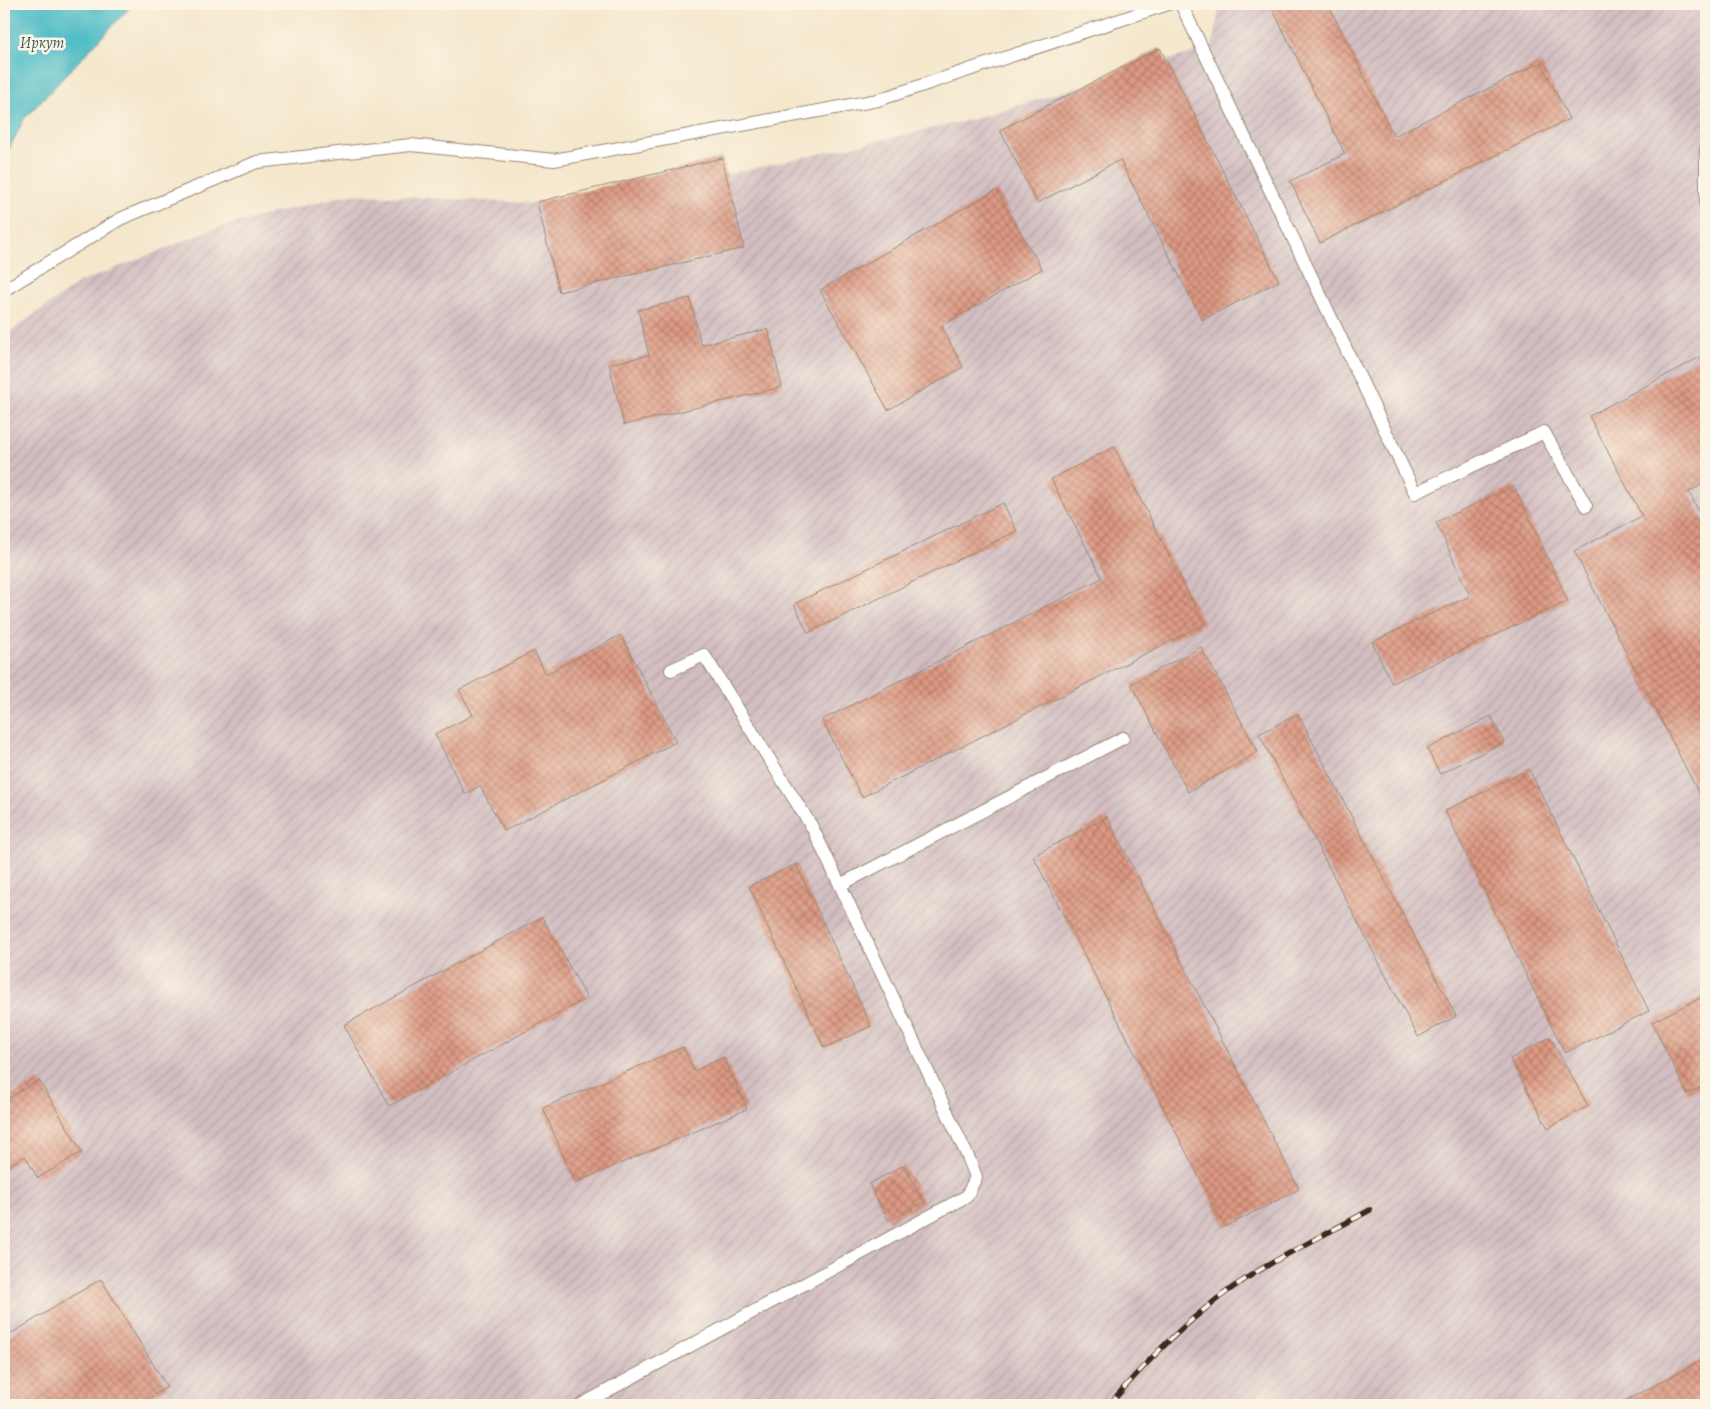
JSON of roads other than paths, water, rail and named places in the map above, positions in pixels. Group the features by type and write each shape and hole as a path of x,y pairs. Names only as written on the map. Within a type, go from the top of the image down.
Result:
{"lane":[{"path":"4,290 120,219 257,162 411,145 554,160 878,100 1168,4"},
{"path":"1181,4 1415,493 1544,432 1586,506"},
{"path":"1706,148 1706,208"},
{"path":"581,1405 967,1196 976,1177 812,827 704,654 671,670"},
{"path":"840,885 1123,738"}],"water":[{"name":"Иркут","path":"4,4 133,4 24,119 4,159"}],"railway":[{"path":"1109,1405 1167,1342 1224,1294 1264,1267 1370,1210"}]}
